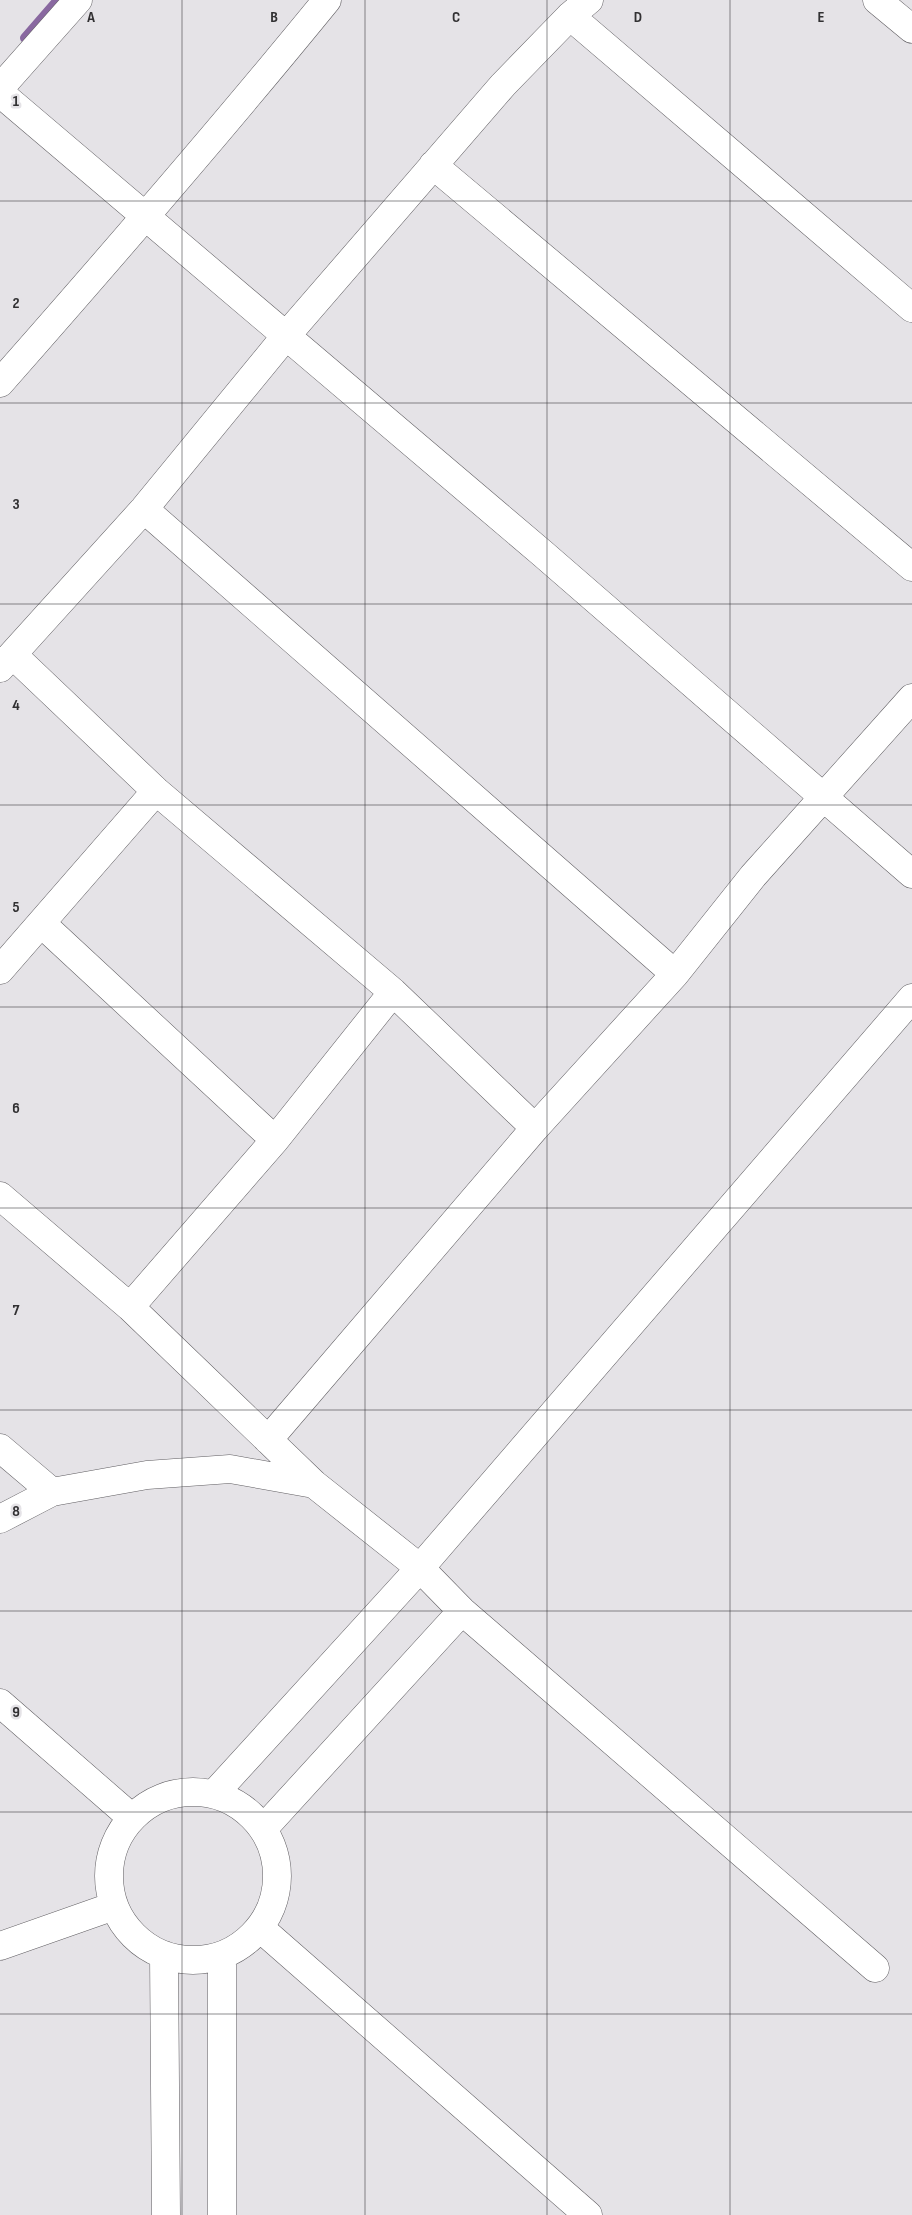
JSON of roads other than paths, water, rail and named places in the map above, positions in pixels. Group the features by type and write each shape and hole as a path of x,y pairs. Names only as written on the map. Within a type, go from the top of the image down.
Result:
{"street":[{"path":"0,88 78,0"},
{"path":"0,383 240,107 327,0"},
{"path":"877,0 912,29"},
{"path":"535,1128 393,992 6,661 144,508 285,337 503,85 580,8 912,308"},
{"path":"0,93 285,337 542,553 822,798 912,874"},
{"path":"433,165 912,567"},
{"path":"144,508 675,974"},
{"path":"268,1440 535,1128 675,974 753,876 912,698"},
{"path":"0,970 156,790"},
{"path":"41,923 275,1140"},
{"path":"130,1307 275,1140 393,992"},
{"path":"214,1794 420,1568 912,998"},
{"path":"0,1196 130,1307 314,1484 420,1568 462,1611 875,1968"},
{"path":"0,1448 52,1492"},
{"path":"0,1519 52,1492 147,1475 230,1469 314,1484"},
{"path":"264,1829 462,1611"},
{"path":"0,1703 132,1818"},
{"path":"188,1791 214,1794 247,1811 264,1829 273,1850 278,1873 275,1896 260,1928 247,1941 222,1956 193,1961 164,1955 137,1940 124,1924 114,1906 109,1885 110,1864 119,1834 132,1818 152,1802 188,1791"},
{"path":"0,1946 114,1906"},
{"path":"260,1928 588,2215"},
{"path":"164,1955 166,2215"},
{"path":"222,1956 222,2215"}],"waterway":[{"path":"25,38 58,0"}]}
